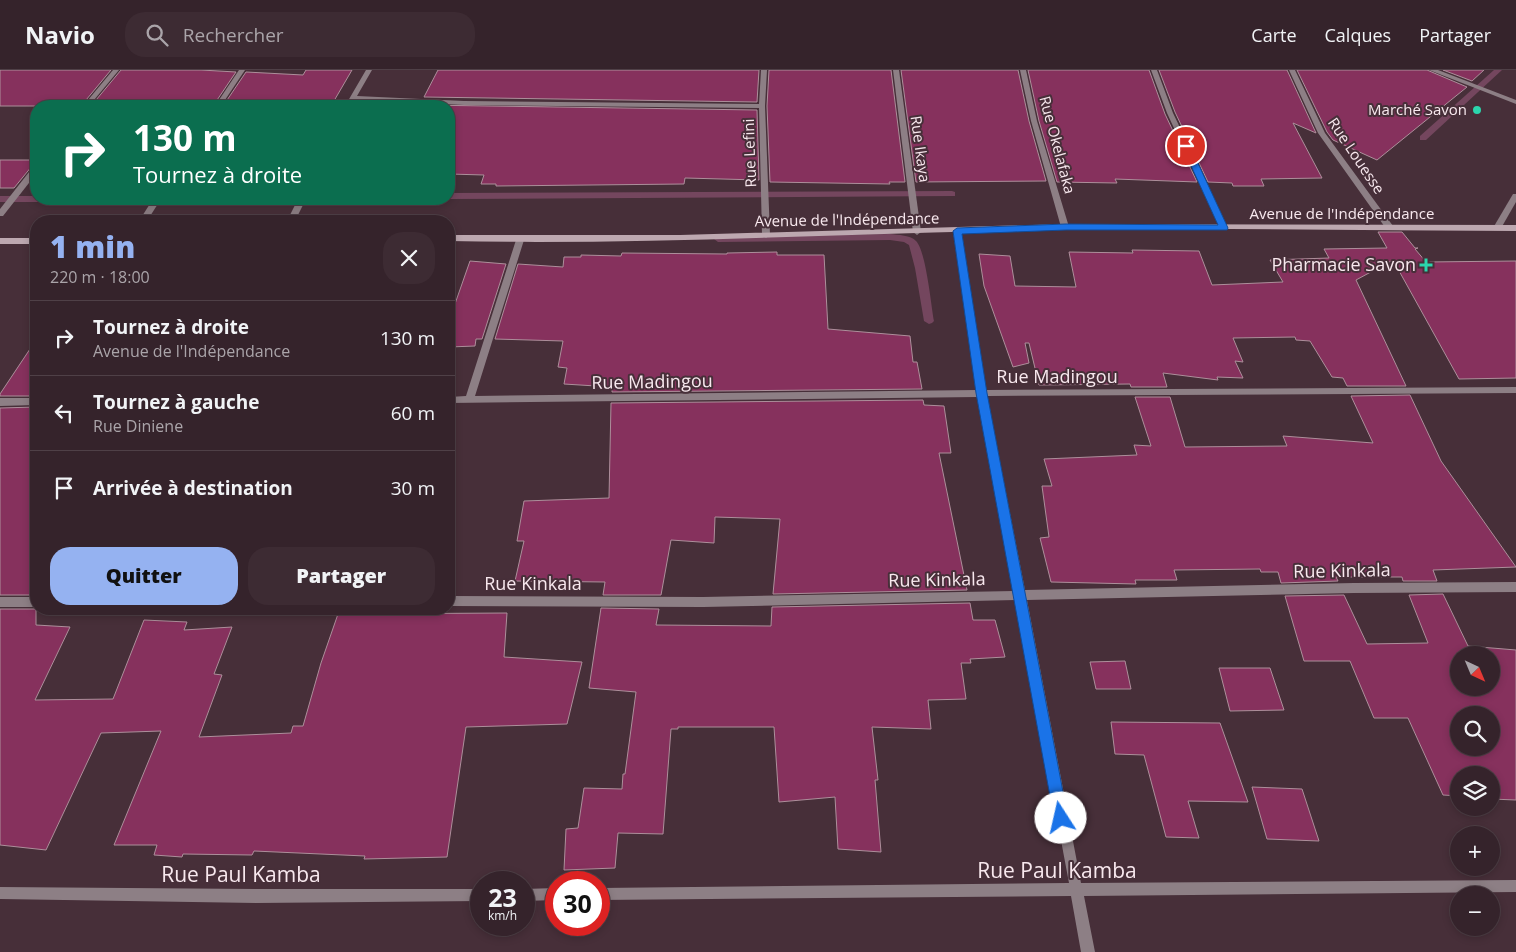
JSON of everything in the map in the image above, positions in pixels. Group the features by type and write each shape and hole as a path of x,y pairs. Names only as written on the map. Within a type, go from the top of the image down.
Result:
{"street":[{"path":"91,100 116,70"},
{"path":"222,100 242,70"},
{"path":"369,70 352,98 397,100"},
{"name":"Rue Lefini","path":"764,70 762,106 766,235"},
{"name":"Rue Ikaya","path":"896,70 917,232"},
{"name":"Rue Okelafaka","path":"1023,70 1034,121 1066,227"},
{"path":"1154,70 1170,113 1224,228"},
{"name":"Rue Louesse","path":"1292,70 1322,133 1390,228"},
{"path":"1432,70 1516,102"},
{"path":"455,103 762,106"},
{"path":"0,214 30,176"},
{"path":"1497,228 1516,196"},
{"name":"Avenue de l'Indépendance","path":"455,238 520,240 1066,227 1516,228"},
{"path":"957,231 982,393 1075,892 1088,952"},
{"path":"469,400 520,240"},
{"path":"0,242 30,241"},
{"name":"Rue Madingou","path":"455,400 982,393 1516,390"},
{"path":"0,402 30,402"},
{"name":"Rue Kinkala","path":"455,601 702,602 1354,588 1516,587"},
{"path":"0,602 30,602"},
{"name":"Rue Paul Kamba","path":"610,894 1075,892 1516,886"},
{"name":"Rue Paul Kamba","path":"0,893 246,896 470,895"}],"building":[{"path":"0,70 111,70 86,100 30,100 30,106 0,106"},
{"path":"121,70 236,72 217,100 96,100"},
{"path":"306,70 352,70 334,100 227,100 246,72 303,75"},
{"path":"438,70 759,70 757,102 424,97"},
{"path":"769,70 891,70 905,182 889,182 890,184 770,182 767,106"},
{"path":"901,70 1018,70 1029,121 1046,181 916,182"},
{"path":"1028,70 1149,70 1165,114 1197,182 1115,179 1117,183 1057,182 1039,121"},
{"path":"1159,70 1287,70 1316,133 1293,123 1322,178 1261,179 1264,186 1233,186 1232,183 1208,182 1175,112"},
{"path":"1297,70 1427,70 1467,87 1377,160 1333,140 1327,132"},
{"path":"1443,70 1484,70 1472,81"},
{"path":"455,106 757,110 759,180 685,178 684,184 496,186 496,184 481,184 484,175 455,174"},
{"path":"0,160 30,160 30,168 14,188 0,188"},
{"path":"1378,232 1402,232 1415,248 1418,248 1415,249 1426,262 1516,261 1516,378 1459,379 1393,260 1356,280 1406,386 1347,386 1343,378 1332,377 1310,341 1296,340 1295,337 1233,338 1243,362 1235,361 1243,378 1217,377 1218,380 1163,373 1167,387 1131,387 1130,384 1039,385 1029,343 1025,343 1029,363 1013,367 984,286 979,254 1010,256 1015,286 1076,287 1069,252 1133,253 1132,250 1199,251 1212,285 1283,282 1270,260 1329,258 1324,249 1387,248"},
{"path":"777,252 777,255 824,255 828,329 910,336 913,362 917,362 922,389 612,392 612,387 564,384 567,368 558,367 563,341 495,339 518,264 563,267 564,257 581,257 581,255 621,256 622,253 727,254"},
{"path":"470,261 506,264 482,339 476,339 475,346 455,347 455,304"},
{"path":"30,349 30,396 0,396"},
{"path":"1410,395 1441,461 1516,567 1433,570 1437,581 1403,581 1402,577 1336,577 1338,581 1281,583 1278,572 1261,572 1260,569 1174,570 1177,580 1135,580 1136,584 1051,582 1040,538 1049,537 1042,486 1052,486 1044,459 1137,455 1134,445 1151,446 1135,397 1170,397 1185,447 1287,446 1283,436 1373,443 1351,396"},
{"path":"923,400 924,405 944,406 951,453 939,453 967,590 773,594 780,519 715,517 714,543 671,540 661,595 603,595 605,582 515,581 524,541 517,541 524,501 609,498 611,403"},
{"path":"30,407 30,595 0,595 0,408"},
{"path":"1443,594 1468,646 1450,646 1450,696 1500,696 1500,649 1516,650 1516,800 1500,799 1500,766 1450,766 1450,795 1443,795 1408,718 1374,718 1350,661 1304,661 1285,596 1344,595 1367,644 1428,643 1409,595"},
{"path":"970,603 973,620 995,620 1005,657 970,659 971,663 961,663 966,699 928,700 931,729 872,727 878,780 875,780 881,852 838,849 835,797 779,802 774,727 678,727 678,729 671,729 663,834 618,833 615,868 564,870 566,829 578,828 584,788 622,789 623,774 625,774 636,692 589,688 601,608 659,609 656,625 771,626 772,607"},
{"path":"0,609 30,609 30,615 36,615 36,625 70,627 35,700 113,699 144,620 187,622 184,630 232,627 214,674 222,675 199,737 291,733 293,726 303,726 321,663 338,615 507,613 504,657 582,662 567,724 466,727 447,857 364,859 365,856 254,851 252,855 183,854 182,857 154,855 157,845 114,845 161,731 101,733 46,850 0,845"},
{"path":"1125,661 1131,689 1096,689 1090,662"},
{"path":"1219,668 1270,668 1284,710 1230,711"},
{"path":"1111,722 1220,723 1248,802 1188,801 1199,838 1166,837 1144,755 1115,754"},
{"path":"1252,787 1302,789 1319,841 1267,839"}],"waterway":[{"path":"1423,138 1498,70"},
{"path":"455,196 952,194"},
{"path":"0,199 30,199"},
{"path":"718,239 890,237 908,240 913,243 918,257 929,321"}],"place":[{"name":"Marché Savon","path":"1477,110"},
{"name":"Pharmacie Savon","path":"1426,265"}],"route":[{"path":"1061,818 982,393 957,231 1066,227 1224,228 1186,146"}]}
